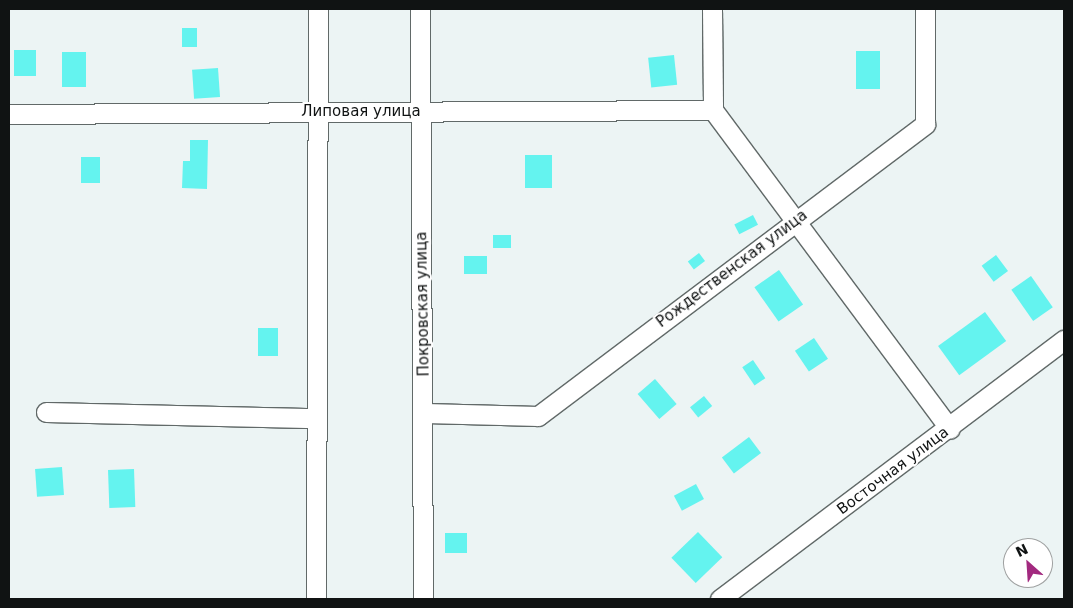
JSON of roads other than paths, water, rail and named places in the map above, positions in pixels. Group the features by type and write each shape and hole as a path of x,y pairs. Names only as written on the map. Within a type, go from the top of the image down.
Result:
{"street":[{"path":"316,599 318,9"},
{"name":"Покровская улица","path":"420,9 425,414 423,599"},
{"path":"712,9 713,110 950,429"},
{"name":"Рождественская улица","path":"425,414 538,416 925,124 925,9"},
{"name":"Липовая улица","path":"9,114 713,110"},
{"name":"Восточная улица","path":"720,599 950,429 1064,340"},
{"path":"46,412 317,418"}]}
